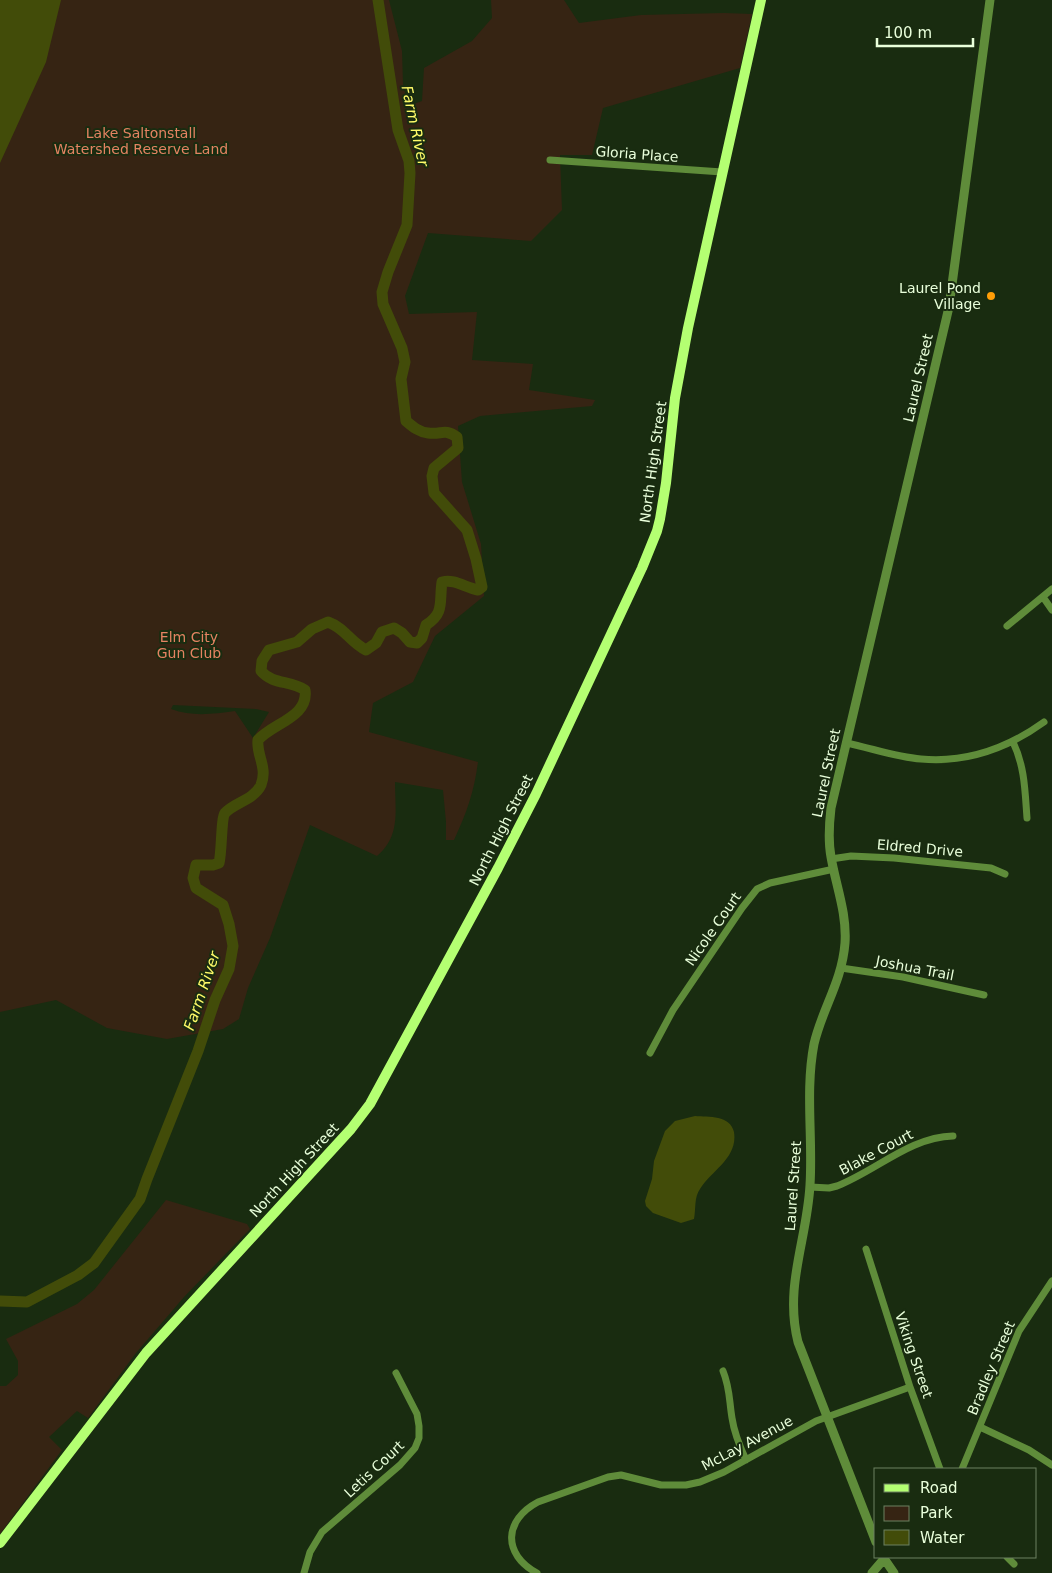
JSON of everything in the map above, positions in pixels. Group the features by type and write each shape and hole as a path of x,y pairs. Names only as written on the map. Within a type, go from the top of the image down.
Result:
{"main road":[{"name":"North High Street","path":"0,1543 146,1353 351,1129 370,1104 536,794 599,662 657,531 664,502 680,368 761,0"}],"street":[{"name":"Laurel Street","path":"874,1537 800,1349 793,1315 793,1288 804,1236 810,1187 809,1094 812,1061 818,1030 841,968 844,949 845,926 842,902 831,859 829,835 831,808 949,307 990,0"},
{"name":"Gloria Place","path":"550,160 722,172"},
{"path":"1008,626 1052,589"},
{"path":"1043,597 1052,610"},
{"path":"846,743 920,759 946,760 984,753 1013,742 1044,722"},
{"path":"1013,742 1022,763 1027,818"},
{"name":"Eldred Drive","path":"831,859 851,856 894,858 991,868 1005,874"},
{"name":"Nicole Court","path":"650,1054 682,996 757,889 770,882 834,869"},
{"name":"Joshua Trail","path":"841,968 903,976 984,995"},
{"name":"Blake Court","path":"810,1187 829,1188 837,1186 917,1144 934,1137 954,1136"},
{"name":"Viking Street","path":"866,1249 910,1387 940,1468"},
{"name":"Bradley Street","path":"962,1468 1019,1330 1052,1281"},
{"path":"723,1371 730,1390 734,1429 746,1460"},
{"name":"Letis Court","path":"304,1573 310,1552 322,1532 400,1465 415,1448 419,1438 420,1426 417,1414 396,1373"},
{"name":"McLay Avenue","path":"537,1573 524,1564 515,1553 512,1546 512,1537 514,1525 519,1516 528,1507 538,1502 608,1477 622,1475 661,1485 686,1485 709,1479 816,1421 910,1387"},
{"path":"980,1427 1029,1450 1052,1465"},
{"path":"872,1573 885,1558 894,1573"},
{"path":"1008,1558 1014,1564"}],"green space":[{"path":"0,0 389,0 402,51 403,84 408,106 422,101 424,68 472,41 492,18 491,0 564,0 579,23 641,15 752,14 740,68 603,108 592,155 560,155 562,210 531,241 428,233 405,296 409,314 477,312 472,360 533,364 529,390 595,400 592,406 480,416 458,426 462,482 481,544 484,596 435,636 413,682 373,703 369,732 478,762 469,802 454,840 446,840 443,790 395,782 396,812 393,831 385,848 377,856 310,825 270,938 248,988 239,1019 223,1029 167,1039 107,1028 56,1000 0,1012","holes":["173,705 256,709 269,712 253,738 235,711 195,714 171,709"]},
{"path":"166,1200 247,1224 250,1229 184,1297 136,1353 88,1418 77,1411 49,1437 62,1450 0,1534 0,1386 6,1386 18,1375 18,1361 6,1339 77,1304 94,1290"}],"water":[{"path":"0,0 61,0 46,62 0,163"},
{"path":"695,1116 718,1118 728,1122 734,1132 734,1141 728,1156 698,1192 694,1219 681,1223 653,1213 646,1206 645,1201 652,1179 654,1161 665,1131 675,1121"}],"waterway":[{"name":"Farm River","path":"0,1301 27,1302 78,1275 94,1263 140,1199 198,1051 215,1000 229,969 233,946 223,905 196,888 193,878 196,865 219,863 225,813 254,794 263,779 263,767 258,740 296,713 305,699 305,690 276,681 261,671 262,661 269,650 297,642 312,629 328,622 339,628 366,650 376,643 382,632 394,628 402,633 410,642 417,643 422,638 426,625 432,621 439,611 442,582 455,582 478,590 482,587 467,530 434,493 432,476 434,468 458,448 457,437 446,432 422,432 406,421 401,379 405,362 402,348 383,304 382,292 388,272 407,225 410,173 409,161 398,130 378,0"}],"place":[{"name":"Laurel Pond Village","path":"991,296"}],"park label":[{"name":"Lake Saltonstall Watershed Reserve Land","path":"141,142"},
{"name":"Elm City Gun Club","path":"189,646"}]}
